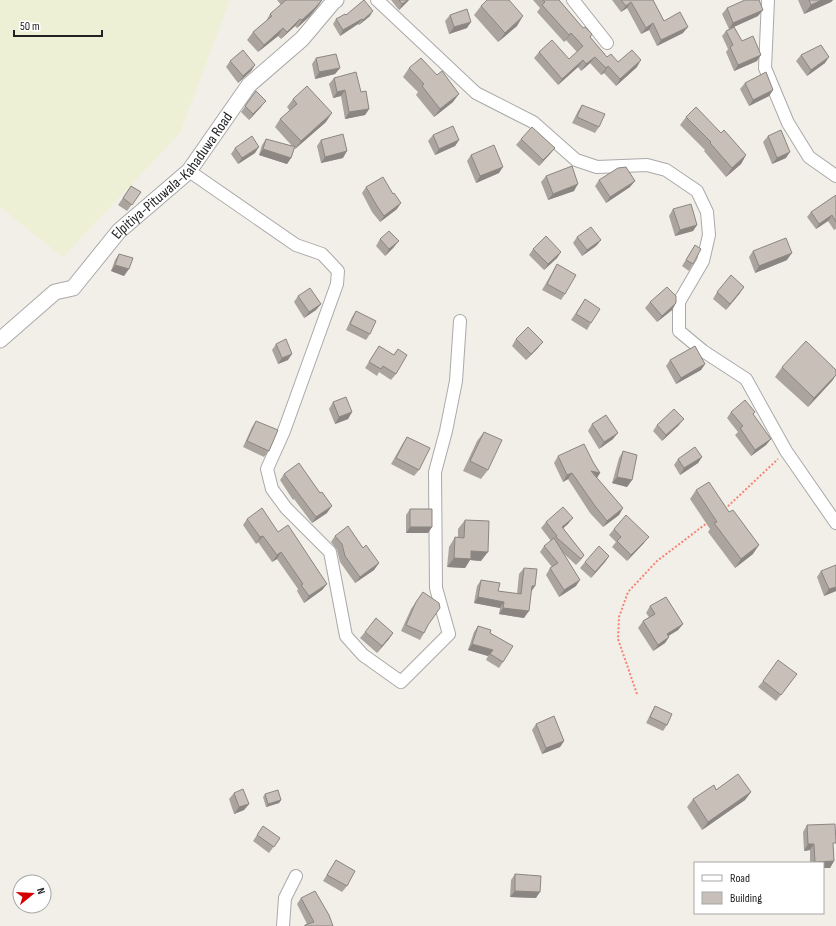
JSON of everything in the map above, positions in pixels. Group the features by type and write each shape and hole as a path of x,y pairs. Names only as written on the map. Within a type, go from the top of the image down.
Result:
{"street":[{"name":"Elpitiya-Pituwala-Kahaduwa Road","path":"0,340 55,292 73,288 119,231 189,172 249,85 302,39 336,0"},
{"path":"377,0 476,93 533,122 576,160 597,167 647,165 666,170 697,191 707,212 709,235 703,261 679,302 679,331 703,351 746,378 786,451 836,523"},
{"path":"572,0 607,43"},
{"path":"768,0 765,68 788,124 809,157 836,176"},
{"path":"189,172 296,245 322,254 338,271 338,284 284,431 267,469 272,489 286,508 330,552 346,636 363,655 401,682 449,634 436,588 435,472 446,431 456,381 460,321"},
{"path":"283,926 285,898 296,876"}],"path":[{"path":"720,513 786,451"},
{"path":"637,694 618,640 619,617 628,592 657,561 708,522"}],"green space":[{"path":"0,0 230,0 180,133 63,257 0,207"}],"building":[{"path":"286,0 322,0 302,20 300,19 287,32 283,28 264,45 253,32 272,16 270,14"},
{"path":"364,0 373,11 363,20 362,19 343,30 336,19 345,14 346,15"},
{"path":"399,0 408,0 402,4"},
{"path":"487,0 509,0 523,16 505,33 481,6"},
{"path":"543,0 559,0 583,28 585,27 592,34 590,37 607,57 611,54 618,62 632,50 641,60 620,79 608,66 606,68 595,57 586,64 583,60 562,79 539,52 552,40 569,59 583,46 571,33 569,35 542,5 545,2"},
{"path":"621,0 653,0 664,21 680,12 688,27 661,40 653,23 646,28 631,2 626,6"},
{"path":"745,0 759,0 763,10 733,23 727,8"},
{"path":"809,0 822,0 811,5"},
{"path":"467,9 471,22 454,27 450,15"},
{"path":"734,27 742,41 753,36 761,55 738,65 730,47 733,45 726,31"},
{"path":"821,45 829,57 811,70 801,55"},
{"path":"243,50 255,65 243,76 230,61"},
{"path":"336,54 340,68 319,72 316,58"},
{"path":"421,58 437,75 442,71 459,94 440,109 422,86 424,84 409,68"},
{"path":"356,72 361,92 366,91 369,109 349,112 345,90 337,92 334,78"},
{"path":"766,72 773,90 753,100 745,83"},
{"path":"307,86 332,113 301,141 280,119 297,104 293,99"},
{"path":"256,91 266,101 253,114 245,106"},
{"path":"582,105 605,114 599,127 577,117"},
{"path":"696,107 721,133 724,130 746,155 732,168 710,143 711,142 686,117"},
{"path":"453,126 459,140 439,149 433,135"},
{"path":"532,127 555,148 543,160 521,139"},
{"path":"781,130 790,152 777,158 768,136"},
{"path":"343,134 347,151 325,157 321,140"},
{"path":"252,136 259,147 242,158 235,148"},
{"path":"266,139 295,146 291,158 263,149"},
{"path":"494,145 503,167 480,176 471,155"},
{"path":"572,166 578,184 553,194 546,176"},
{"path":"626,167 635,181 610,197 599,180 618,168"},
{"path":"383,177 393,194 394,193 401,203 384,216 366,187"},
{"path":"131,186 141,192 132,205 123,198"},
{"path":"836,195 836,222 832,215 819,224 811,212"},
{"path":"691,204 697,225 680,230 673,209"},
{"path":"591,227 601,240 587,250 577,237"},
{"path":"389,231 399,241 389,249 380,239"},
{"path":"546,236 561,252 548,264 533,249"},
{"path":"786,238 792,253 759,266 753,251"},
{"path":"695,245 701,249 693,264 686,260"},
{"path":"119,254 133,258 129,269 115,265"},
{"path":"557,264 576,275 565,294 547,284"},
{"path":"731,275 744,287 730,304 717,292"},
{"path":"667,287 676,296 676,303 662,316 650,302"},
{"path":"310,288 321,304 309,312 298,296"},
{"path":"585,299 600,309 591,323 576,314"},
{"path":"356,311 376,321 370,334 350,324"},
{"path":"528,327 543,342 531,354 516,339"},
{"path":"286,339 292,354 282,358 276,344"},
{"path":"806,341 836,370 836,375 814,398 782,367"},
{"path":"379,346 394,355 398,349 407,355 396,374 383,366 381,369 369,362"},
{"path":"695,346 705,364 681,378 670,360"},
{"path":"346,397 352,412 339,417 333,402"},
{"path":"745,400 755,412 753,414 771,439 755,450 740,428 743,426 731,412"},
{"path":"674,409 684,419 666,435 657,425"},
{"path":"606,415 618,433 604,442 592,424"},
{"path":"256,421 278,430 269,451 247,441"},
{"path":"484,432 502,440 488,470 470,461"},
{"path":"407,437 430,448 419,470 396,458"},
{"path":"584,444 600,473 591,471 623,508 607,521 572,473 567,475 558,456"},
{"path":"695,447 702,457 684,468 678,459"},
{"path":"623,451 637,455 632,480 617,477"},
{"path":"299,463 320,493 322,492 332,506 316,517 284,474"},
{"path":"709,482 729,512 733,510 759,545 741,559 714,523 717,522 696,490"},
{"path":"563,507 573,518 562,527 584,555 581,559 556,537 557,536 546,522"},
{"path":"262,508 278,532 288,525 327,584 309,596 301,585 303,584 281,552 277,555 263,536 260,537 247,519"},
{"path":"410,509 432,509 432,527 410,527"},
{"path":"626,515 649,537 631,555 617,541 621,537 614,529"},
{"path":"465,520 489,521 488,552 471,551 471,559 454,558 455,537 464,538"},
{"path":"348,526 363,548 366,545 379,563 360,577 345,556 342,544 335,536"},
{"path":"554,538 580,580 564,590 550,568 558,563 544,546"},
{"path":"599,546 609,556 595,572 585,562"},
{"path":"836,565 836,587 829,589 821,571"},
{"path":"524,568 537,569 535,586 532,586 529,611 503,608 504,602 478,597 481,580 500,583 498,591 521,594"},
{"path":"423,592 439,603 440,608 424,633 406,625 416,602"},
{"path":"666,597 683,624 667,634 669,637 658,645 643,621 655,614 650,606"},
{"path":"376,618 393,633 382,646 365,632"},
{"path":"478,626 491,630 490,633 513,646 503,662 490,654 493,650 472,644"},
{"path":"778,660 797,674 781,695 763,681"},
{"path":"655,706 672,714 667,725 650,717"},
{"path":"554,716 564,741 546,748 536,724"},
{"path":"738,774 751,792 708,822 693,799 714,785 716,790"},
{"path":"243,789 249,804 239,807 234,793"},
{"path":"278,790 281,800 268,804 265,794"},
{"path":"835,824 836,843 833,843 834,861 815,862 814,844 808,844 807,825"},
{"path":"263,826 280,838 274,847 257,835"},
{"path":"336,860 355,871 347,886 327,875"},
{"path":"515,874 541,876 540,892 515,891"},
{"path":"315,891 329,915 333,926 305,926 314,922 301,898"}]}
